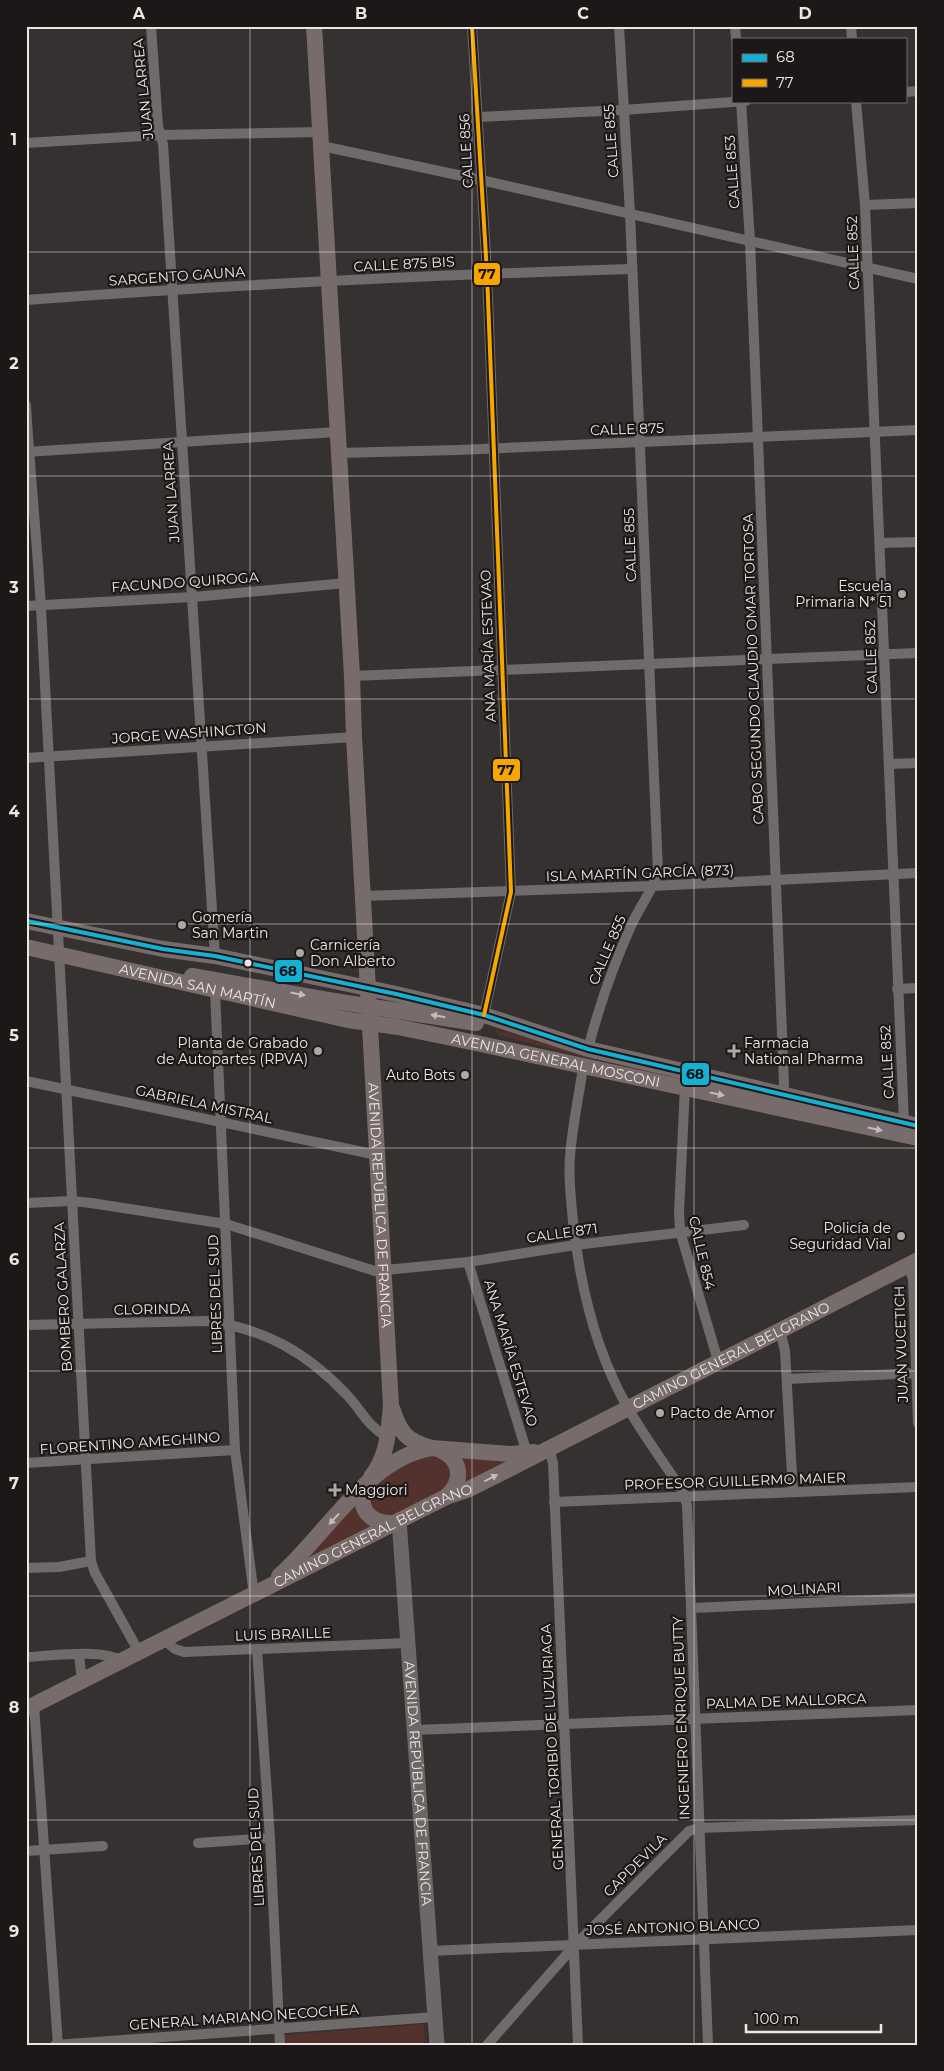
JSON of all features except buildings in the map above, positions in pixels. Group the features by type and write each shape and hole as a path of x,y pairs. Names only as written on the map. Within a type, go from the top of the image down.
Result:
{"main road":[{"name":"AVENIDA REPÚBLICA DE FRANCIA","path":"314,26 352,676 391,1406 385,1454 378,1469 369,1480"},
{"name":"AVENIDA SAN MARTÍN","path":"26,921 163,949 215,956 368,988"},
{"name":"AVENIDA SAN MARTÍN","path":"26,947 370,1023"},
{"path":"79,960 138,966 334,1001 492,1025 588,1049"},
{"name":"AVENIDA GENERAL MOSCONI","path":"368,988 484,1015 588,1049 911,1124"},
{"name":"AVENIDA GENERAL MOSCONI","path":"370,1023 685,1087 918,1138"},
{"name":"CAMINO GENERAL BELGRANO","path":"30,1707 446,1497 467,1490 540,1450 628,1408 913,1263"},
{"name":"AVENIDA REPÚBLICA DE FRANCIA","path":"391,1406 398,1427 402,1432 416,1442 435,1449"},
{"path":"435,1449 454,1459 458,1469 453,1490 446,1497"},
{"name":"CAMINO GENERAL BELGRANO","path":"254,1595 287,1569 369,1480 405,1457 424,1450 435,1449 502,1454 540,1450"},
{"path":"369,1480 362,1499 366,1511 375,1520 397,1522"},
{"name":"AVENIDA REPÚBLICA DE FRANCIA","path":"397,1522 415,1730 438,2045"}],"street":[{"name":"JUAN LARREA","path":"151,26 158,126 163,144 215,956"},
{"name":"CALLE 856","path":"472,26 487,273"},
{"name":"CALLE 855","path":"588,1049 611,974 632,923 658,871 630,213 618,26"},
{"path":"478,117 623,110 732,102"},
{"name":"CALLE 853","path":"740,102 750,241"},
{"name":"CALLE 852","path":"856,102 865,205 897,988 911,1124"},
{"path":"26,143 160,135 322,139 481,180 918,279"},
{"path":"865,205 918,203"},
{"name":"CABO SEGUNDO CLAUDIO OMAR TORTOSA","path":"750,241 783,1095"},
{"name":"CALLE 875 BIS","path":"329,281 487,273 631,269"},
{"name":"ANA MARÍA ESTEVAO","path":"484,1015 511,892 487,273"},
{"name":"SARGENTO GAUNA","path":"26,300 171,289 329,281"},
{"name":"BOMBERO GALARZA","path":"26,405 27,452 40,605 47,756 59,928 91,1561 95,1573 139,1652"},
{"name":"CALLE 875","path":"338,453 918,430"},
{"path":"27,452 337,432"},
{"path":"880,543 918,542"},
{"name":"FACUNDO QUIROGA","path":"26,606 193,596 346,583"},
{"path":"352,676 918,653"},
{"name":"JORGE WASHINGTON","path":"26,758 354,737"},
{"path":"889,764 918,763"},
{"name":"ISLA MARTÍN GARCÍA (873)","path":"364,896 776,881 918,873"},
{"path":"897,988 918,988"},
{"name":"LIBRES DEL SUD","path":"215,990 235,1450 254,1595"},
{"name":"INGENIERO ENRIQUE BUTTY","path":"583,1067 570,1156 570,1189 575,1245 583,1288 605,1360 628,1408 686,1498 692,1608 708,2045"},
{"name":"GABRIELA MISTRAL","path":"26,1081 377,1155"},
{"name":"CALLE 854","path":"685,1087 679,1212 680,1231 718,1362"},
{"name":"CALLE 871","path":"26,1202 72,1201 226,1224 369,1270 468,1262 575,1245 680,1231 744,1225"},
{"name":"ANA MARÍA ESTEVAO","path":"468,1262 540,1450"},
{"name":"JUAN VUCETICH","path":"913,1263 918,1423"},
{"name":"CLORINDA","path":"26,1325 178,1321 230,1324 287,1345 307,1359 347,1395 374,1429 387,1437"},
{"path":"780,1330 785,1352 793,1492"},
{"path":"787,1379 917,1374"},
{"name":"FLORENTINO AMEGHINO","path":"26,1463 235,1450"},
{"name":"GENERAL TORIBIO DE LUZURIAGA","path":"540,1450 553,1463 578,2045"},
{"name":"PROFESOR GUILLERMO MAIER","path":"554,1502 918,1487"},
{"path":"26,1568 59,1567 91,1561"},
{"name":"MOLINARI","path":"692,1608 918,1598"},
{"name":"LUIS BRAILLE","path":"163,1639 175,1649 184,1652 408,1642"},
{"name":"LIBRES DEL SUD","path":"257,1649 270,1838 280,2045"},
{"path":"79,1655 82,1681"},
{"path":"26,1657 113,1655 123,1660"},
{"path":"30,1707 43,1850 57,2045"},
{"name":"PALMA DE MALLORCA","path":"415,1730 918,1710"},
{"path":"699,1828 918,1820"},
{"name":"CAPDEVILA","path":"487,2045 575,1945 689,1831 699,1828"},
{"path":"198,1843 270,1838"},
{"path":"26,1851 103,1846"},
{"name":"JOSÉ ANTONIO BLANCO","path":"430,1951 918,1930"},
{"name":"GENERAL MARIANO NECOCHEA","path":"57,2045 163,2041 280,2027 435,2017"}],"shaded area":[{"path":"496,1030 737,1092 587,1058 498,1035"},
{"path":"440,1453 453,1468 447,1489 391,1519 370,1509 368,1488 412,1459"},
{"path":"455,1457 510,1460 462,1487"},
{"path":"359,1497 377,1526 309,1559 307,1555"},
{"path":"424,2024 425,2045 285,2045 284,2035"}],"transit line":[{"name":"77","path":"472,26 487,273 511,892 484,1015"},
{"name":"68","path":"27,921 163,949 215,956 396,994 484,1015 588,1049 918,1126"}],"place":[{"name":"Escuela Primaria N* 51","path":"902,594"},
{"name":"Gomería San Martin","path":"182,925"},
{"name":"Carnicería Don Alberto","path":"300,953"},
{"name":"Planta de Grabado de Autopartes (RPVA)","path":"318,1051"},
{"name":"Farmacia National Pharma","path":"734,1051"},
{"name":"Auto Bots","path":"465,1075"},
{"name":"Policía de Seguridad Vial","path":"901,1236"},
{"name":"Pacto de Amor","path":"660,1413"},
{"name":"Maggiori","path":"335,1490"}]}
